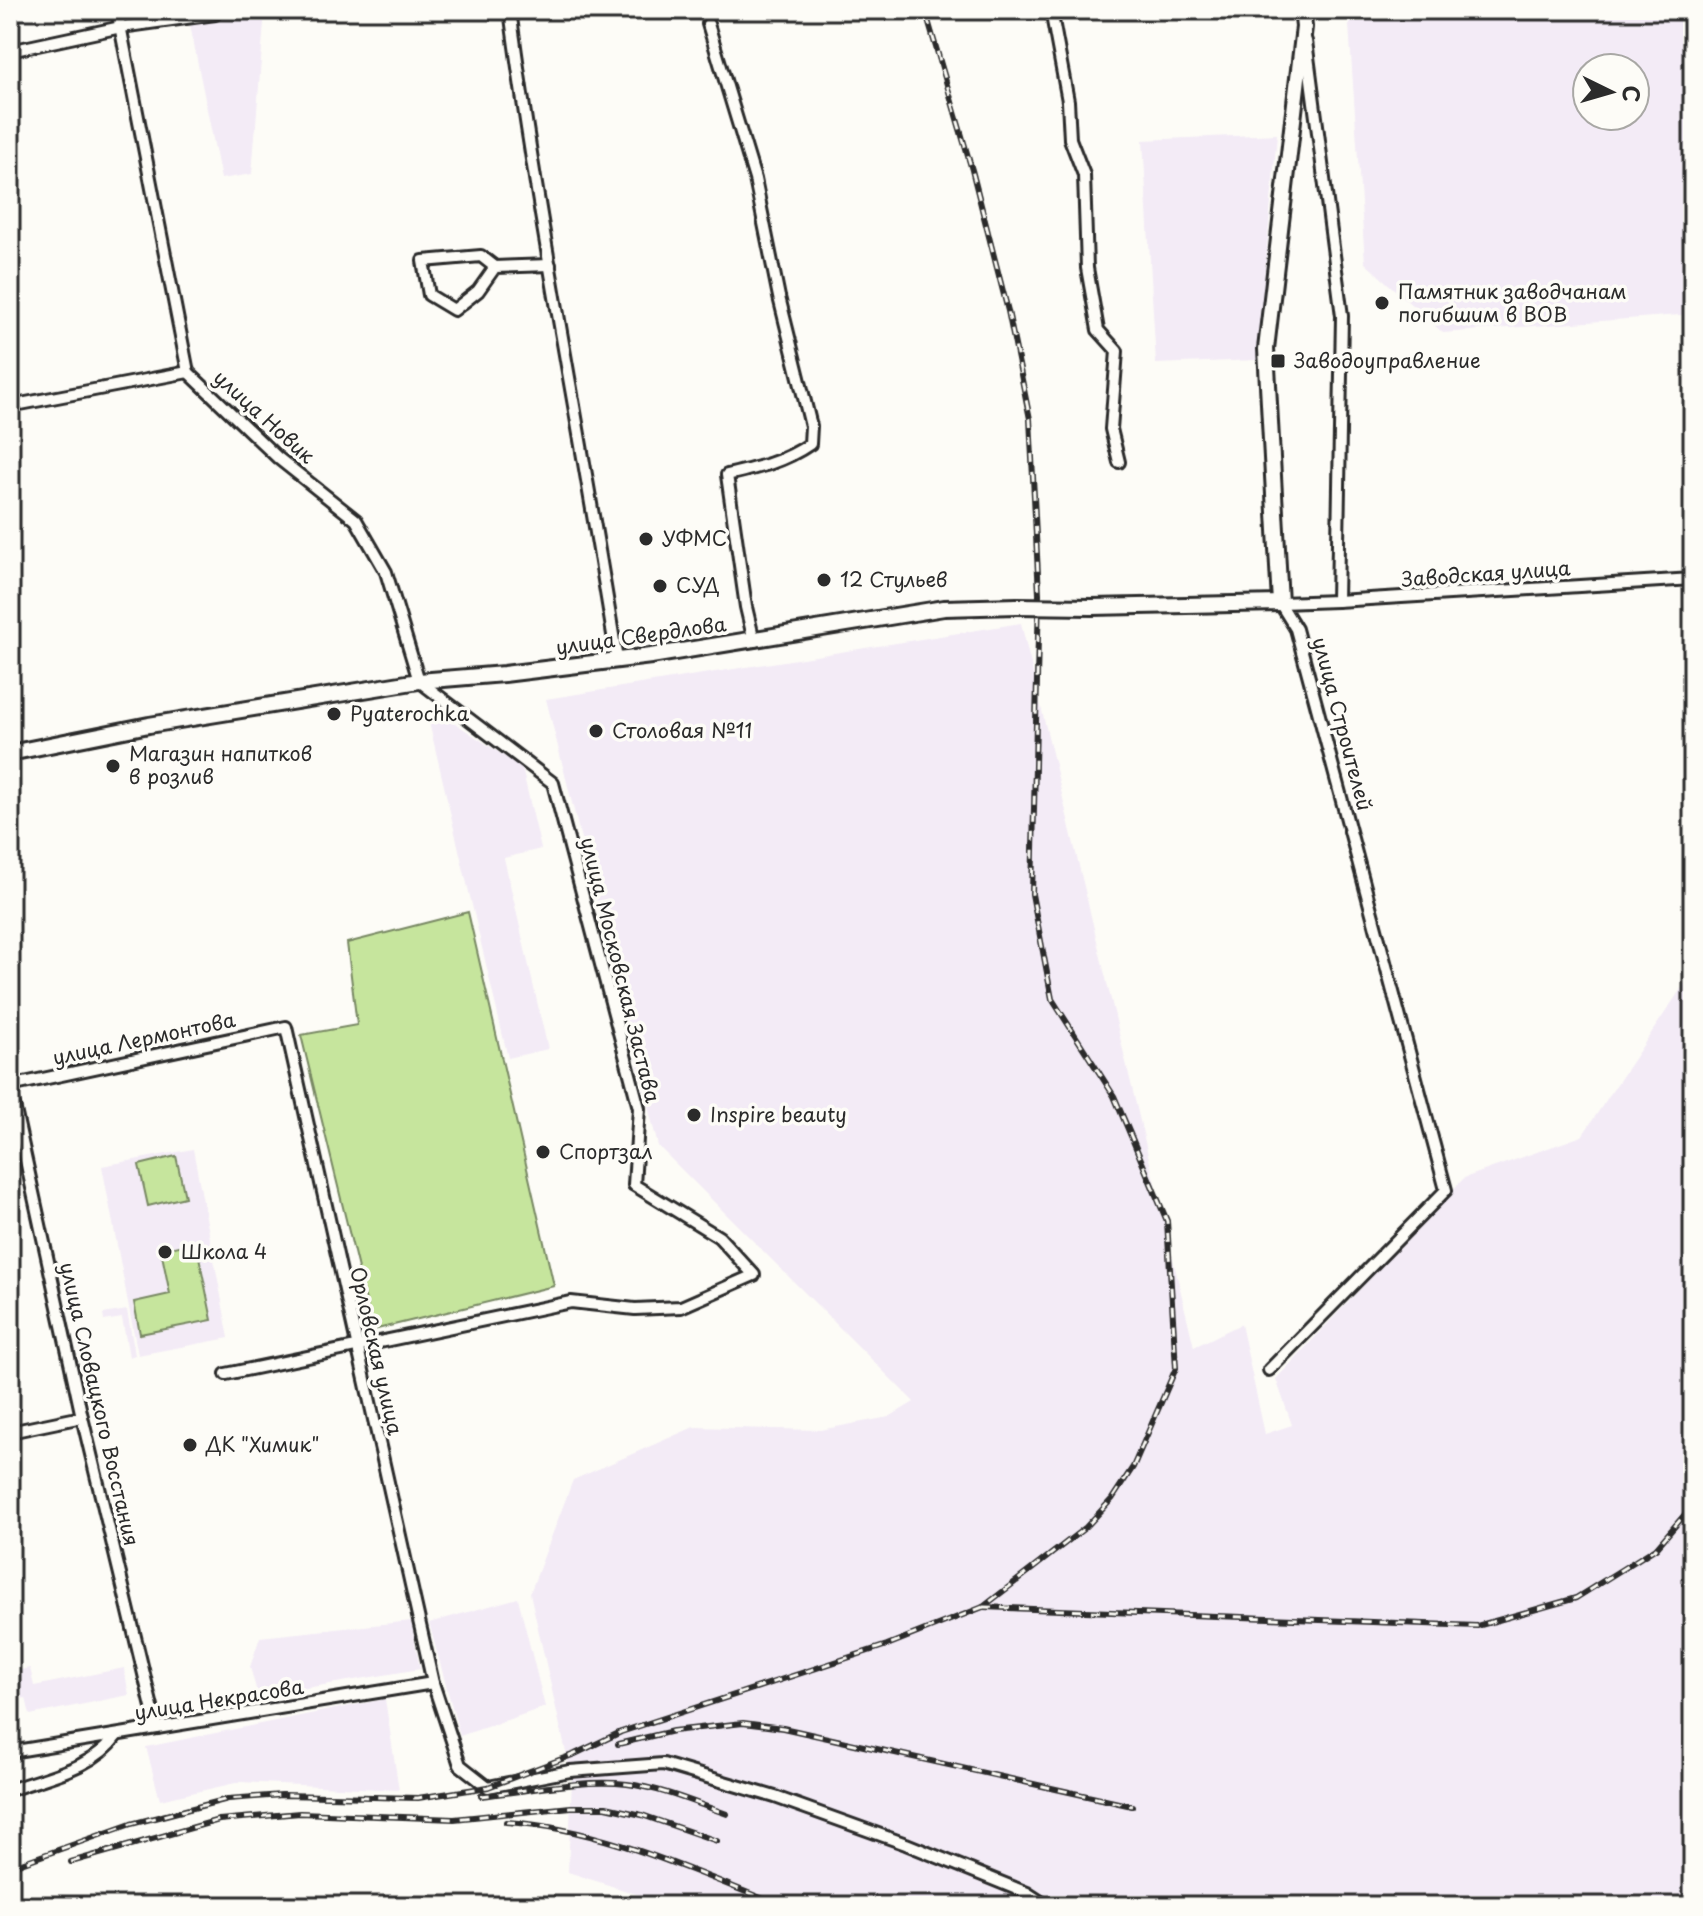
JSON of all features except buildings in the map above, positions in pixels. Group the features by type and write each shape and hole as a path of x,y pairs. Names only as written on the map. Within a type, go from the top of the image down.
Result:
{"main road":[{"name":"улица Строителей","path":"1280,603 1266,349 1304,27 1302,10"},
{"name":"улица Свердлова","path":"10,753 149,725 419,681 504,674 754,641 944,608 1280,603"}],"street":[{"name":"улица Новик","path":"117,10 188,372 278,458 356,520 386,572 419,681"},
{"path":"510,10 528,148 617,660"},
{"path":"1051,10 1068,101 1070,139 1084,175 1087,268 1098,330 1117,351 1111,429 1119,462"},
{"path":"10,51 121,27 215,14"},
{"path":"708,24 755,179 779,297 811,426 810,444 798,452 778,462 727,475 746,607 754,641"},
{"path":"1304,27 1342,316 1337,601"},
{"path":"495,267 478,291 454,310 429,295 423,261 481,256 495,267 550,265"},
{"path":"10,406 188,372"},
{"name":"Заводская улица","path":"1280,603 1693,579"},
{"name":"улица Строителей","path":"1269,1370 1446,1190 1296,629 1280,603"},
{"name":"улица Московская Застава","path":"356,1346 571,1302 635,1309 681,1307 754,1275 719,1237 634,1185 639,1108 553,783 419,681"},
{"name":"улица Лермонтова","path":"10,1087 286,1027"},
{"name":"Орловская улица","path":"286,1027 433,1683 460,1765 488,1787 570,1771 663,1764 775,1797 906,1844 1027,1893 1047,1906"},
{"name":"улица Словацкого Восстания","path":"10,1087 82,1417 157,1728"},
{"path":"226,1374 356,1346"},
{"path":"10,1432 82,1417"},
{"name":"улица Некрасова","path":"10,1752 433,1683"},
{"path":"10,1790 93,1760 117,1735"}],"shaded area":[{"path":"187,10 265,10 252,174 221,179"},
{"path":"1348,10 1693,10 1693,314 1443,333 1365,263"},
{"path":"1277,134 1257,360 1156,364 1143,140"},
{"path":"1021,623 1194,1347 1241,1324 1265,1434 1292,1425 1276,1379 1464,1178 1582,1136 1693,971 1693,1906 660,1906 661,1902 568,1872 572,1779 530,1593 573,1480 694,1427 820,1430 889,1417 914,1402 658,1146 546,699"},
{"path":"446,717 522,768 541,849 504,858 548,1049 508,1058 428,718"},
{"name":"Школа 4","path":"193,1149 229,1338 138,1355 102,1166"},
{"path":"127,1310 135,1355 129,1357 122,1318 104,1321 103,1314"},
{"path":"518,1598 545,1707 460,1736 429,1623"},
{"path":"411,1621 420,1669 258,1696 250,1667 260,1637"},
{"path":"30,1668 34,1686 124,1668 129,1695 30,1715 26,1698 10,1701 10,1672"},
{"path":"385,1699 399,1790 240,1782 160,1800 146,1747"}],"green space":[{"path":"468,912 554,1286 373,1330 301,1035 357,1025 347,943"},
{"path":"176,1156 185,1197 148,1206 139,1165"},
{"path":"196,1242 212,1320 140,1334 134,1302 170,1294 161,1250"}],"railway":[{"path":"10,1867 131,1824 228,1799 282,1795 418,1798 488,1787 575,1754 621,1732 887,1645 983,1607 1086,1527 1112,1499 1133,1467 1176,1368 1167,1221 1114,1096 1052,999 1032,894 1039,594 1030,419 1008,311 972,170 925,10"},
{"path":"983,1607 1477,1626 1576,1598 1656,1548 1693,1505"},
{"path":"618,1744 673,1731 743,1723 783,1728 1132,1806"},
{"path":"481,1796 573,1784 627,1784 665,1792 727,1814"},
{"path":"71,1862 219,1820 300,1813 454,1819 571,1807 606,1807 642,1815 717,1841"},
{"path":"506,1822 576,1832 611,1842 781,1906"}],"place":[{"name":"Памятник заводчанам погибшим в ВОВ","path":"1382,303"},
{"name":"Заводоуправление","path":"1278,361"},
{"name":"УФМС","path":"646,539"},
{"name":"12 Стульев","path":"824,580"},
{"name":"СУД","path":"660,586"},
{"name":"Pyaterochka","path":"334,714"},
{"name":"Столовая №11","path":"596,731"},
{"name":"Магазин напитков в розлив","path":"113,766"},
{"name":"Inspire beauty","path":"694,1115"},
{"name":"Спортзал","path":"543,1152"},
{"name":"Школа 4","path":"165,1252"},
{"name":"ДК \"Химик\"","path":"190,1445"}]}
